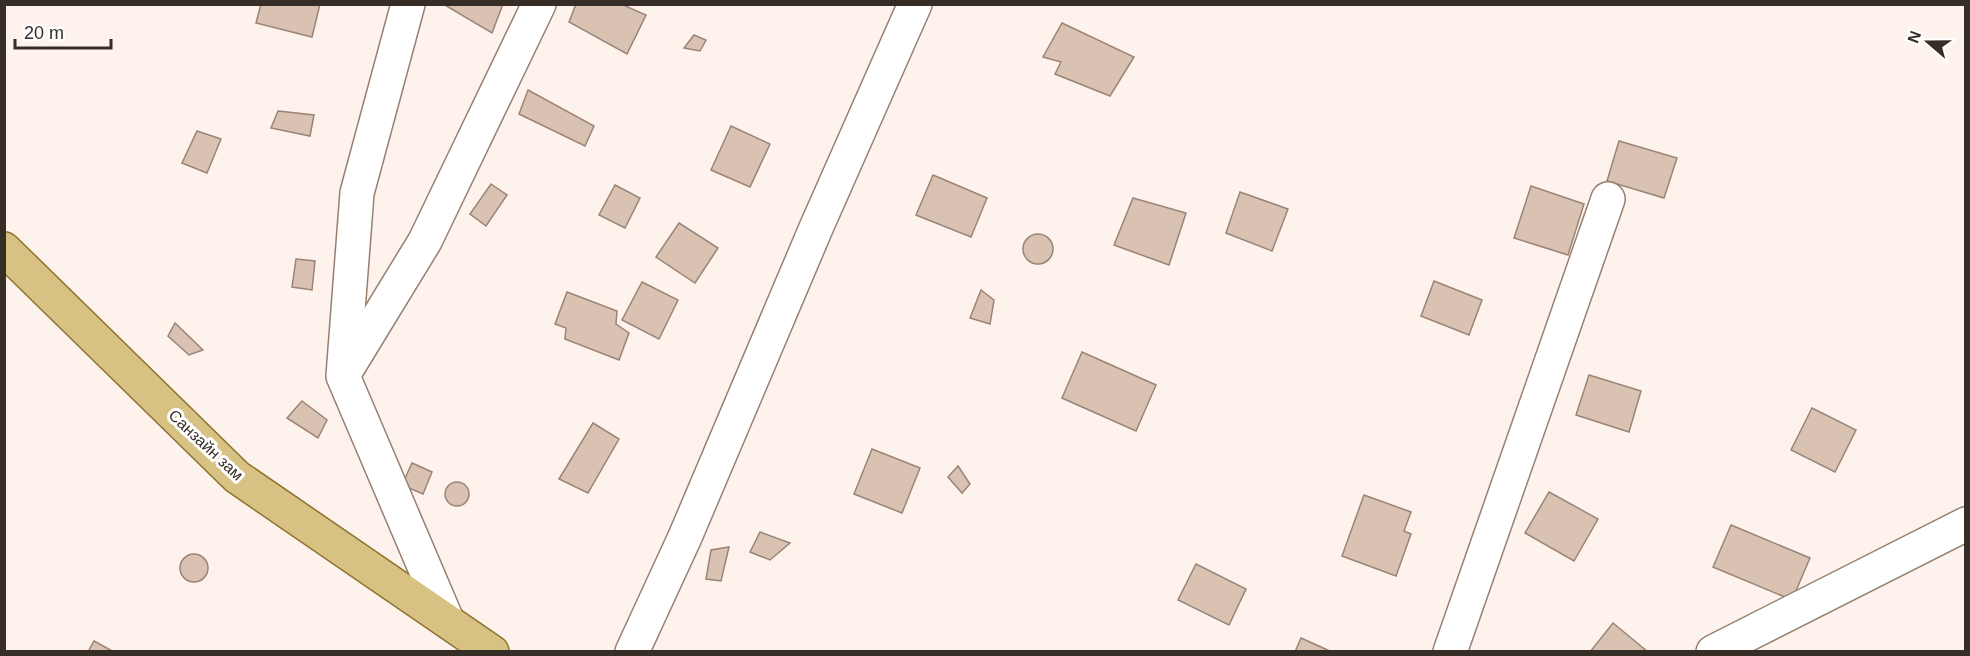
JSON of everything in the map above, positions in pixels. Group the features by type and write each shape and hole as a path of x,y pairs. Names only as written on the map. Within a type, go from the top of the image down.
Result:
{"main road":[{"name":"Санзайн зам","path":"4,249 237,477 492,651"}],"street":[{"path":"408,4 357,193 343,376 447,620"},
{"path":"343,376 425,241 539,4"},
{"path":"632,651 685,537 816,228 915,4"},
{"path":"1450,651 1608,199"},
{"path":"1713,651 1965,524"}],"building":[{"path":"261,4 320,4 312,37 256,23"},
{"path":"443,4 503,4 492,33"},
{"path":"576,4 621,4 646,15 627,54 569,22"},
{"path":"1062,23 1134,57 1110,96 1055,74 1061,62 1043,57"},
{"path":"694,35 706,40 700,51 684,48"},
{"path":"528,90 594,126 585,146 519,114"},
{"path":"278,111 314,115 310,136 271,128"},
{"path":"731,126 770,144 750,187 711,170"},
{"path":"197,131 221,139 207,173 182,163"},
{"path":"1619,141 1677,158 1664,198 1607,181"},
{"path":"933,175 987,198 971,237 916,215"},
{"path":"491,184 507,195 486,226 470,214"},
{"path":"615,185 640,198 625,228 599,215"},
{"path":"1531,186 1584,204 1568,255 1514,238"},
{"path":"1240,192 1288,209 1272,251 1226,233"},
{"path":"1133,198 1186,213 1169,265 1114,245"},
{"path":"679,223 718,248 695,283 656,257"},
{"path":"1038,234 1049,238 1053,249 1049,260 1038,264 1027,260 1023,249 1027,238"},
{"path":"296,259 315,261 312,290 292,287"},
{"path":"1434,281 1482,300 1469,335 1421,316"},
{"path":"642,282 678,300 659,339 622,320"},
{"path":"981,290 994,300 990,324 970,318"},
{"path":"567,292 617,311 616,324 629,333 619,360 565,339 566,328 555,324"},
{"path":"175,323 203,350 189,355 168,336"},
{"path":"1082,352 1156,385 1136,431 1062,398"},
{"path":"1589,375 1641,391 1629,432 1576,415"},
{"path":"302,401 327,420 318,438 287,418"},
{"path":"1812,408 1856,430 1835,472 1791,450"},
{"path":"593,423 619,439 588,493 559,479"},
{"path":"872,449 920,468 902,513 854,494"},
{"path":"412,463 432,472 423,494 402,485"},
{"path":"958,466 970,484 962,493 948,477"},
{"path":"457,482 462,483 468,489 468,499 462,505 457,506 452,505 446,499 445,494 446,489 452,483"},
{"path":"1549,492 1598,519 1574,561 1525,533"},
{"path":"1364,495 1411,512 1404,531 1411,534 1396,576 1342,556"},
{"path":"1731,525 1810,558 1792,600 1713,567"},
{"path":"760,532 790,543 770,560 750,552"},
{"path":"729,547 721,581 706,579 711,550"},
{"path":"194,554 204,558 208,568 204,578 194,582 184,578 180,568 184,558"},
{"path":"1196,564 1246,589 1229,625 1178,600"},
{"path":"1613,623 1648,652 1590,652"},
{"path":"1301,638 1332,652 1295,652"},
{"path":"94,641 114,652 88,652"}]}
